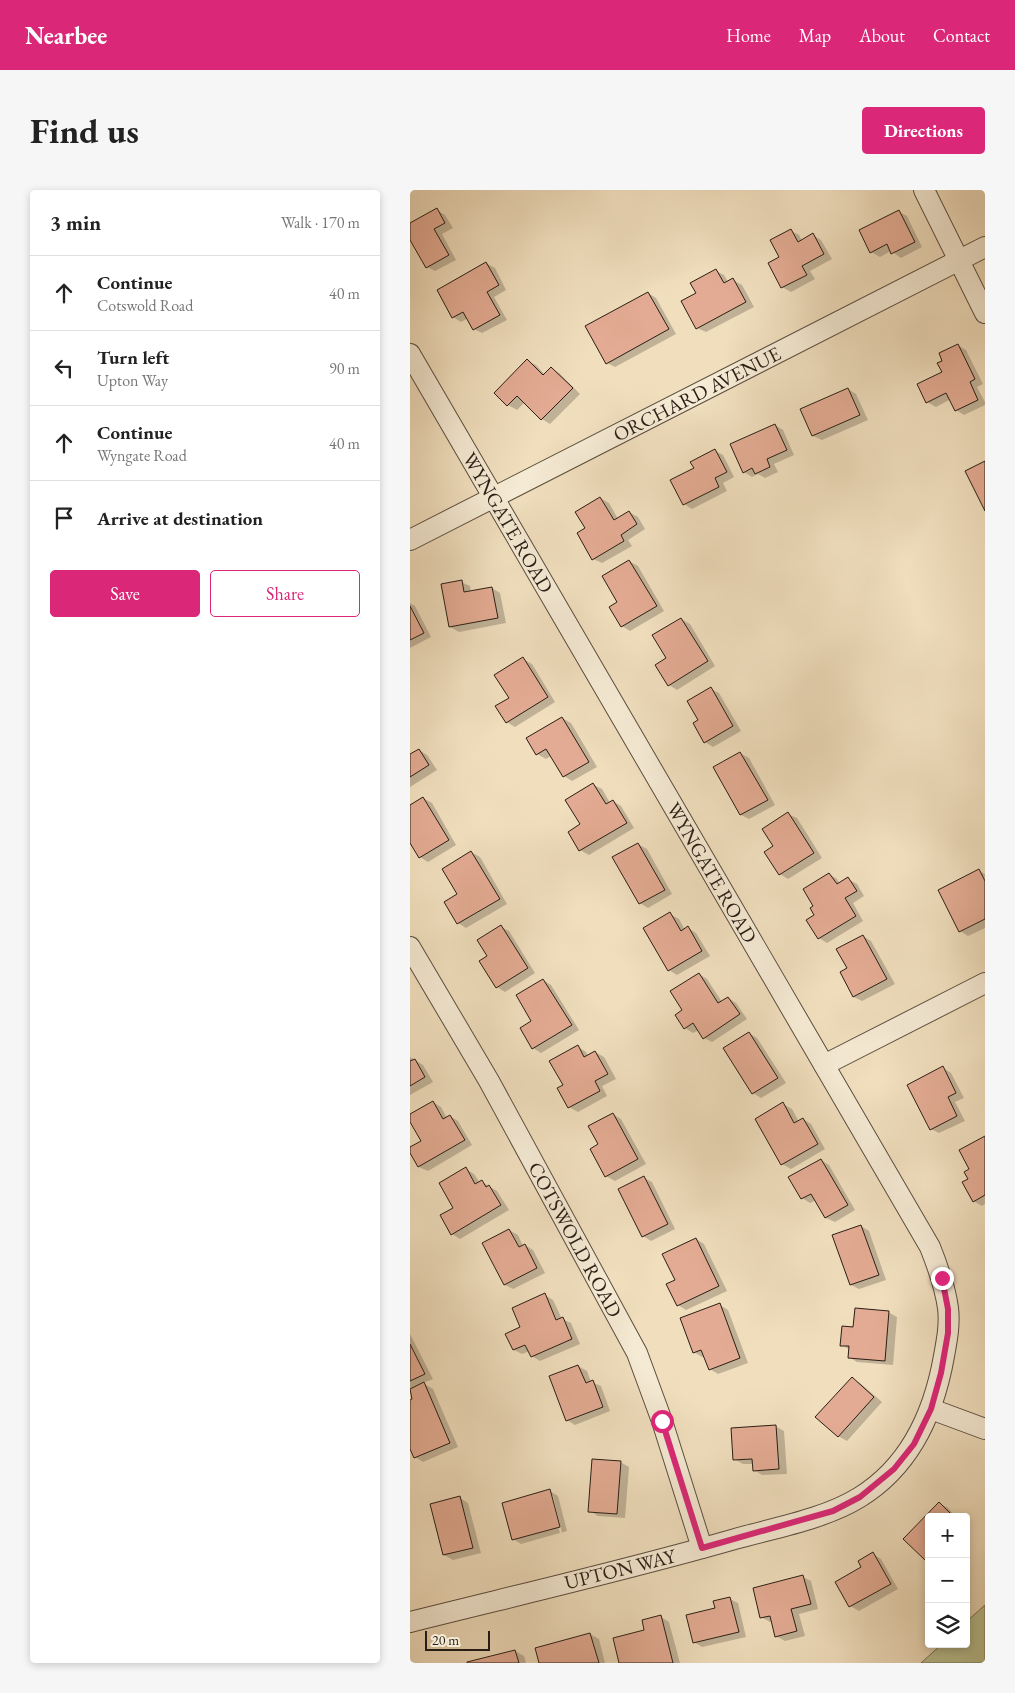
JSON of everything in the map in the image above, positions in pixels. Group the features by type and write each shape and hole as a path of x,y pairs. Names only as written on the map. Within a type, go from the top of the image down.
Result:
{"street":[{"path":"924,190 985,313"},
{"name":"ORCHARD AVENUE","path":"410,540 985,246"},
{"name":"WYNGATE ROAD","path":"410,354 930,1247 942,1278 948,1309 948,1333 941,1373 931,1409"},
{"name":"COTSWOLD ROAD","path":"410,947 489,1081 637,1352 662,1421 702,1548"},
{"path":"824,1064 985,983"},
{"path":"931,1409 985,1429"},
{"name":"UPTON WAY","path":"410,1622 702,1548 833,1511 860,1497 894,1469 914,1444 931,1409"}],"green space":[{"path":"985,1605 985,1663 921,1663 938,1648 970,1648 970,1618"}],"building":[{"path":"437,208 445,223 434,229 449,255 426,268 410,240 410,223"},
{"path":"899,210 915,242 891,254 887,244 870,253 859,230"},
{"path":"791,229 798,242 813,233 824,254 802,266 807,275 781,288 768,263 779,257 770,240"},
{"path":"486,262 499,285 487,292 500,315 473,330 463,312 452,318 437,290"},
{"path":"716,269 724,283 733,278 746,302 696,329 681,301 696,293 690,283"},
{"path":"648,292 669,329 606,364 585,326"},
{"path":"958,344 975,379 970,382 978,400 955,411 946,393 926,403 917,384 942,372 937,363 942,361 939,353"},
{"path":"527,359 543,375 551,367 573,388 541,420 517,396 507,406 494,393"},
{"path":"848,388 860,415 812,436 800,409"},
{"path":"775,424 787,450 767,459 770,467 755,474 752,468 743,473 730,444"},
{"path":"715,449 727,472 715,478 719,487 683,505 670,480 694,468 690,462"},
{"path":"985,461 985,511 965,471"},
{"path":"600,497 614,520 629,511 637,524 621,535 624,541 592,560 577,533 585,528 575,512"},
{"path":"629,560 657,606 621,627 609,607 617,602 602,576"},
{"path":"462,580 464,592 492,587 498,618 449,627 441,584"},
{"path":"410,606 424,633 410,640"},
{"path":"681,618 708,661 668,686 655,665 666,658 652,635"},
{"path":"523,657 548,697 506,723 495,706 509,698 494,675"},
{"path":"711,687 733,726 704,743 693,723 698,720 687,701"},
{"path":"562,717 589,762 563,777 546,749 536,755 526,738"},
{"path":"419,749 429,765 410,777 410,754"},
{"path":"740,752 768,800 740,815 713,767"},
{"path":"593,783 606,804 613,800 627,823 579,851 568,832 580,824 565,800"},
{"path":"423,797 449,840 419,858 410,843 410,805"},
{"path":"788,812 814,853 779,875 764,852 773,846 762,829"},
{"path":"638,843 665,890 639,904 612,857"},
{"path":"471,851 500,899 457,924 444,902 457,894 442,869"},
{"path":"979,869 985,881 985,919 959,932 938,890"},
{"path":"829,873 837,884 848,877 857,891 845,898 856,916 818,939 806,920 814,915 810,908 813,906 803,889"},
{"path":"670,912 681,931 688,926 702,951 668,971 643,928"},
{"path":"501,925 528,968 496,988 479,961 487,956 477,940"},
{"path":"863,935 887,979 853,997 840,972 847,968 836,949"},
{"path":"699,973 718,1003 728,997 740,1014 703,1039 693,1023 684,1029 675,1015 682,1010 670,991"},
{"path":"543,979 572,1025 532,1049 520,1028 531,1021 516,995"},
{"path":"749,1032 778,1078 752,1094 723,1048"},
{"path":"578,1045 584,1057 595,1051 608,1074 595,1081 600,1091 568,1108 557,1088 563,1085 549,1061"},
{"path":"415,1059 425,1077 410,1086 410,1061"},
{"path":"943,1066 956,1093 948,1097 957,1116 930,1130 907,1085"},
{"path":"433,1101 443,1119 450,1115 465,1140 418,1167 410,1153 410,1147 421,1141 410,1122 410,1114"},
{"path":"783,1102 794,1123 803,1118 818,1144 781,1165 755,1119"},
{"path":"613,1113 638,1159 605,1177 590,1149 598,1144 588,1126"},
{"path":"985,1136 985,1195 973,1202 962,1182 968,1179 964,1172 969,1169 959,1150"},
{"path":"821,1159 848,1205 825,1218 811,1194 801,1199 788,1177"},
{"path":"466,1167 475,1184 482,1180 486,1187 489,1185 501,1205 451,1235 440,1215 453,1208 439,1183"},
{"path":"644,1176 668,1224 642,1237 618,1189"},
{"path":"861,1225 879,1275 850,1285 832,1235"},
{"path":"509,1229 519,1247 525,1244 537,1268 504,1285 482,1243"},
{"path":"696,1238 719,1286 677,1306 666,1284 675,1280 662,1254"},
{"path":"545,1293 556,1320 563,1317 572,1339 531,1357 525,1345 513,1350 505,1334 520,1327 512,1308"},
{"path":"720,1303 740,1358 709,1370 701,1350 693,1353 680,1318"},
{"path":"855,1308 889,1311 885,1361 848,1358 849,1346 840,1346 842,1326 853,1327"},
{"path":"410,1344 425,1374 410,1381"},
{"path":"578,1365 586,1383 593,1380 603,1407 566,1421 549,1376"},
{"path":"852,1377 874,1397 838,1437 815,1417"},
{"path":"424,1382 450,1443 414,1458 410,1449 410,1400 412,1399 410,1389"},
{"path":"776,1425 779,1469 753,1471 752,1459 733,1460 731,1428"},
{"path":"592,1459 621,1461 617,1514 588,1512"},
{"path":"550,1489 560,1527 512,1540 502,1503"},
{"path":"460,1496 473,1548 443,1555 430,1504"},
{"path":"939,1502 950,1513 928,1513"},
{"path":"925,1516 925,1560 903,1539"},
{"path":"873,1552 891,1584 849,1607 835,1582 861,1567 858,1561"},
{"path":"803,1575 811,1604 791,1609 797,1631 775,1637 770,1616 760,1618 753,1588"},
{"path":"730,1597 739,1632 693,1643 686,1615 715,1608 713,1601"},
{"path":"661,1615 673,1663 619,1663 613,1638 644,1630 642,1620"},
{"path":"590,1633 599,1663 539,1663 535,1648"},
{"path":"515,1650 519,1663 467,1663 467,1662"}],"route":[{"path":"662,1421 702,1548 833,1511 860,1497 894,1469 914,1444 931,1409 941,1373 948,1333 948,1309 942,1278"}]}
